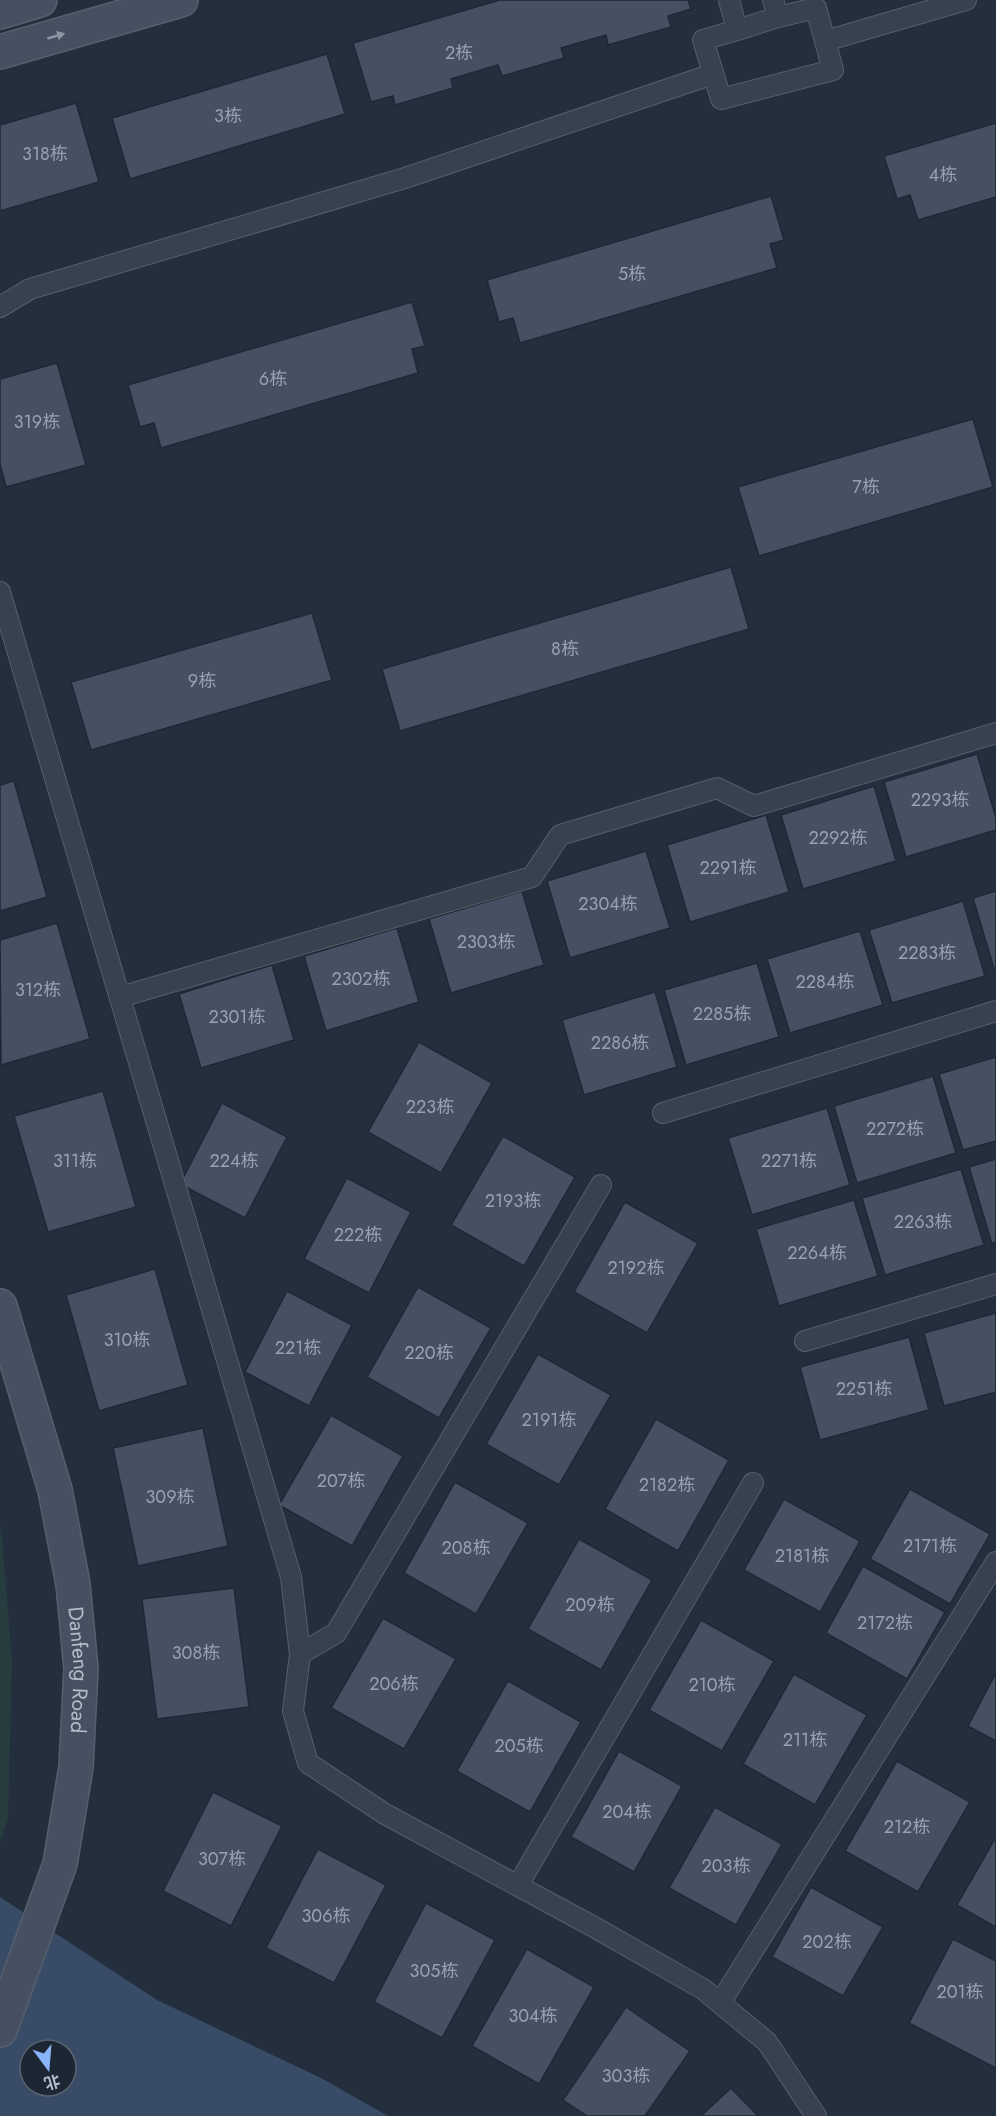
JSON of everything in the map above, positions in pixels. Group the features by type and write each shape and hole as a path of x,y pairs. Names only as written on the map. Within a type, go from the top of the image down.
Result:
{"main road":[{"path":"0,12 40,0"},
{"path":"0,52 181,0"},
{"name":"Danfeng Road","path":"0,1306 55,1490 73,1584 81,1669 76,1767 60,1864 0,2030"}],"lane":[{"path":"729,0 737,30"},
{"path":"825,41 966,0"},
{"path":"816,8 833,70 721,99 703,40 737,30 776,9 816,8"},
{"path":"0,307 30,289 405,178 713,74"},
{"path":"0,592 291,1576 300,1654 294,1711 309,1763 385,1814 518,1885 703,1989 767,2043 816,2116"},
{"path":"120,997 532,878 560,835 717,788 754,806 996,734"},
{"path":"663,1113 996,1011"},
{"path":"300,1654 336,1633 600,1185"},
{"path":"805,1341 996,1284"},
{"path":"518,1885 753,1483"},
{"path":"720,2003 996,1562"}],"green space":[{"path":"0,1527 12,1663 8,1819 0,1842"}],"water":[{"path":"0,1897 157,2000 321,2078 388,2116 0,2116"}],"building":[{"path":"500,0 688,0 691,9 668,16 671,27 608,45 606,35 561,48 564,58 502,76 498,65 451,79 453,88 395,105 393,96 371,102 353,43"},
{"path":"327,54 345,114 130,179 112,118"},
{"path":"76,103 99,182 0,211 0,125"},
{"path":"996,123 996,197 918,220 910,195 897,199 884,156"},
{"path":"771,196 784,240 770,244 777,268 520,343 513,318 499,322 487,280"},
{"path":"412,302 425,346 412,349 418,373 161,448 154,423 140,427 128,385"},
{"path":"57,363 86,465 6,487 0,464 0,379"},
{"path":"973,419 993,487 759,556 738,487"},
{"path":"731,567 749,629 400,731 382,669"},
{"path":"312,613 332,680 91,750 71,682"},
{"path":"977,754 996,818 996,830 906,857 884,782"},
{"path":"14,781 47,897 0,911 0,785"},
{"path":"874,786 896,861 803,889 781,815"},
{"path":"766,815 789,892 690,922 667,845"},
{"path":"646,851 670,928 570,958 547,881"},
{"path":"522,891 544,965 451,993 429,919"},
{"path":"996,891 996,972 995,972 973,898"},
{"path":"963,901 985,976 892,1003 869,930"},
{"path":"57,923 90,1039 1,1065 0,940"},
{"path":"397,928 419,1002 326,1031 304,956"},
{"path":"860,931 883,1005 790,1033 767,959"},
{"path":"757,963 779,1037 686,1065 664,990"},
{"path":"272,965 294,1040 201,1068 179,994"},
{"path":"655,992 677,1067 584,1095 562,1020"},
{"path":"419,1042 492,1083 441,1173 368,1132"},
{"path":"996,1057 996,1141 963,1150 939,1074"},
{"path":"933,1076 956,1153 857,1183 834,1106"},
{"path":"103,1091 136,1207 48,1232 14,1116"},
{"path":"222,1103 287,1137 245,1218 180,1184"},
{"path":"827,1108 850,1185 752,1215 728,1138"},
{"path":"503,1136 575,1177 524,1266 451,1225"},
{"path":"996,1159 996,1242 992,1244 969,1167"},
{"path":"961,1169 984,1245 885,1275 862,1198"},
{"path":"347,1178 411,1212 369,1293 304,1259"},
{"path":"854,1200 878,1276 779,1306 756,1229"},
{"path":"625,1202 698,1243 647,1333 574,1292"},
{"path":"155,1269 188,1385 99,1411 66,1295"},
{"path":"418,1287 491,1328 439,1418 367,1377"},
{"path":"287,1291 352,1325 309,1406 245,1372"},
{"path":"996,1313 996,1392 944,1406 924,1333"},
{"path":"909,1337 929,1410 820,1440 800,1367"},
{"path":"538,1354 611,1395 559,1485 486,1444"},
{"path":"331,1415 403,1456 352,1546 279,1505"},
{"path":"656,1419 729,1460 678,1551 605,1509"},
{"path":"203,1428 228,1546 138,1566 113,1448"},
{"path":"455,1482 528,1523 476,1614 404,1573"},
{"path":"910,1489 990,1534 950,1604 870,1559"},
{"path":"784,1499 860,1541 820,1612 744,1570"},
{"path":"579,1539 652,1580 601,1670 528,1629"},
{"path":"863,1566 945,1612 907,1679 826,1633"},
{"path":"234,1588 249,1707 157,1719 142,1599"},
{"path":"383,1618 456,1659 404,1749 331,1708"},
{"path":"701,1620 774,1661 722,1751 649,1710"},
{"path":"996,1673 996,1741 968,1726"},
{"path":"794,1674 867,1715 815,1805 743,1764"},
{"path":"508,1681 581,1722 530,1812 457,1771"},
{"path":"619,1751 682,1786 634,1872 571,1837"},
{"path":"897,1761 970,1802 918,1892 845,1851"},
{"path":"213,1792 282,1826 231,1926 163,1891"},
{"path":"715,1807 782,1844 736,1925 669,1888"},
{"path":"996,1837 996,1927 957,1905"},
{"path":"318,1849 386,1885 334,1983 266,1948"},
{"path":"811,1887 883,1927 843,1996 772,1957"},
{"path":"426,1903 495,1940 442,2038 374,2002"},
{"path":"953,1939 996,1961 996,2068 909,2023"},
{"path":"527,1949 594,1987 539,2084 472,2046"},
{"path":"626,2007 690,2051 645,2116 587,2116 563,2100"},
{"path":"731,2088 758,2116 701,2116"}]}
